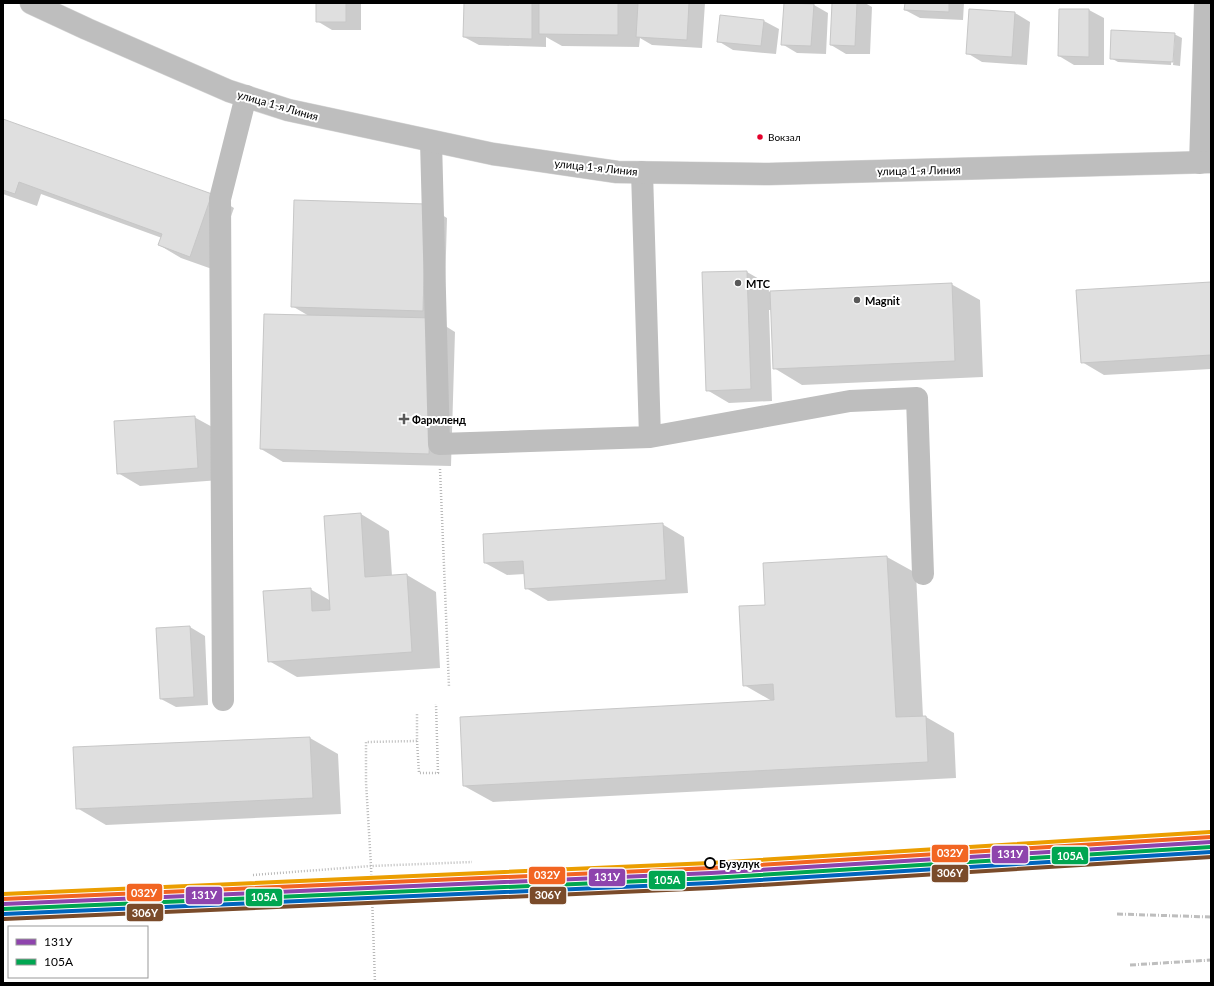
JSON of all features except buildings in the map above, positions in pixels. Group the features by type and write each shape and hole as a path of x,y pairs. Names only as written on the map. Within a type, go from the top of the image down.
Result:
{"main road":[{"name":"улица 1-я Линия","path":"31,3 229,91 288,110 493,154 617,172 769,174 1206,163"},
{"path":"1205,3 1206,163"},
{"path":"223,700 220,199 246,96"},
{"path":"431,141 439,444 650,437 850,400 917,398 922,574"},
{"path":"642,172 650,437"}],"path":[{"path":"439,444 449,687"},
{"path":"417,714 419,773 438,773 436,704"},
{"path":"375,983 371,866 366,782 366,742 417,741"},
{"path":"253,875 371,866 472,862"}],"railway":[{"path":"1117,914 1211,917"},
{"path":"1130,965 1211,960"}],"transit line":[{"path":"3,894 710,863 1210,832"},
{"name":"032У","path":"3,899 711,868 1211,837"},
{"name":"131У","path":"3,904 711,873 1211,842"},
{"name":"105А","path":"3,909 711,878 1211,847"},
{"path":"3,914 711,883 1211,852"},
{"name":"306Y","path":"4,919 712,888 1211,857"}],"place":[{"name":"Вокзал","path":"760,137"},
{"name":"МТС","path":"738,283"},
{"name":"Magnit","path":"857,300"},
{"name":"Фармленд","path":"404,419"},
{"name":"Бузулук","path":"710,863"}]}
